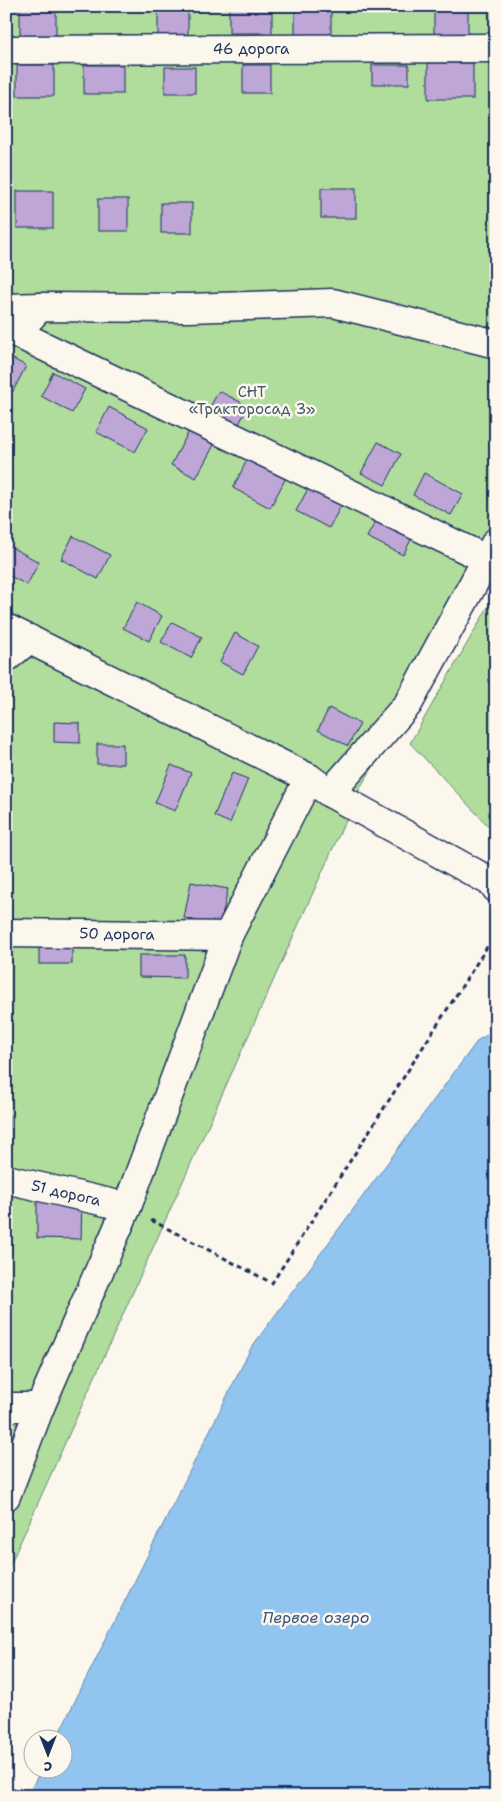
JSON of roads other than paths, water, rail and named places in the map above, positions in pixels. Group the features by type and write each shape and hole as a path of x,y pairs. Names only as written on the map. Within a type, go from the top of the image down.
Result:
{"street":[{"name":"46 дорога","path":"6,50 496,48"},
{"path":"6,308 188,308 333,303 496,344"},
{"path":"40,307 16,333 491,550 408,704 330,793"},
{"path":"6,658 18,633 308,778 330,793 492,883 496,888"},
{"path":"6,1496 40,1407 127,1207 228,936 308,778"},
{"name":"50 дорога","path":"6,933 228,936"},
{"name":"51 дорога","path":"6,1179 127,1207"},
{"path":"6,1407 40,1407"}],"water":[{"name":"Первое озеро","path":"496,1030 496,1796 27,1796 36,1780 72,1780 72,1730 60,1730 251,1348 478,1040"}],"park label":[{"name":"СНТ «Тракторосад 3»","path":"252,400"}]}
